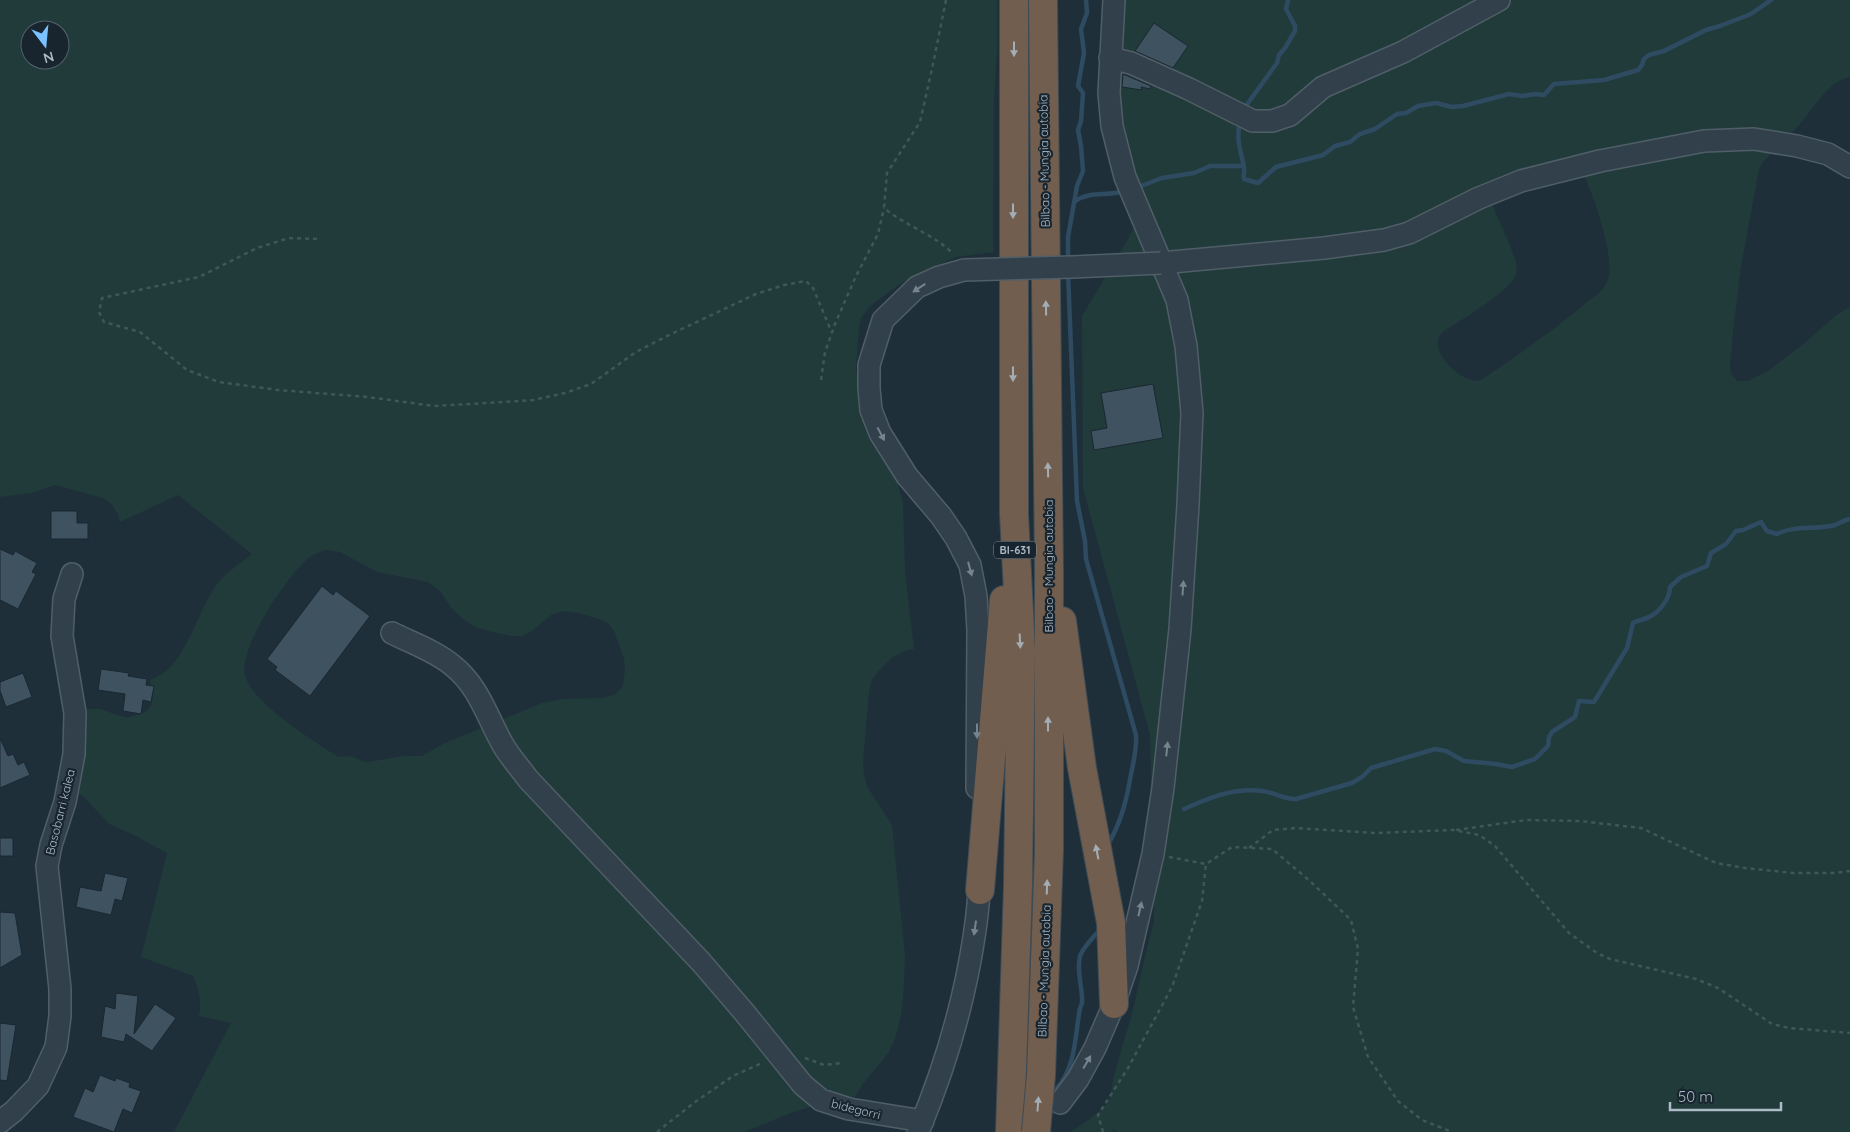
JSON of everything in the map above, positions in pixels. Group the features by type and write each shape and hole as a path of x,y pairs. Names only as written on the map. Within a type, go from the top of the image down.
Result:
{"highway":[{"name":"BI-631","path":"1010,1132 1018,895 1021,651 1014,514 1014,0"},
{"name":"Bilbao - Mungia autobia","path":"1036,1132 1041,1076 1049,851 1049,571 1043,0"},
{"path":"980,890 988,809 999,650 1014,514"},
{"path":"1049,571 1060,602 1082,768 1111,923 1114,1004"}],"street":[{"path":"1060,1103 1078,1079 1095,1048 1114,1004 1127,966 1153,854 1163,788 1180,629 1192,413 1186,346 1177,300 1125,177 1112,126 1109,93 1114,0"},
{"path":"1110,58 1131,63 1253,121 1272,121 1290,115 1324,87 1403,52 1499,0"},
{"path":"920,1127 949,1046 971,954 980,890 977,814 978,630 976,596 970,564 941,516 907,476 880,433 871,410 869,365 883,320 918,287 939,277 964,270 1072,268 1161,263 1324,248 1384,240 1409,233 1479,198 1521,181 1600,160 1704,141 1754,139 1797,146 1828,154 1850,166"},
{"name":"Basobarri kalea","path":"0,1122 14,1111 38,1086 56,1047 60,989 47,866 51,845 65,802 74,754 75,713 62,636 64,599 72,574"},
{"name":"bidegorri","path":"392,633 426,649 452,665 464,677 477,692 504,747 528,779 701,962 803,1084 821,1100 849,1110 920,1127"}],"path":[{"path":"821,380 825,352 832,334 856,276 878,234 884,208 887,173 920,122 946,0"},
{"path":"884,208 894,217 915,227 952,252 964,270"},
{"path":"317,239 290,238 257,248 199,277 102,298 99,312 104,322 140,332 187,370 219,382 278,390 368,397 434,406 533,400 565,393 591,384 636,352 666,336 756,294 784,285 806,281 813,288 832,334"},
{"path":"1249,848 1273,830 1296,828 1376,834 1452,830 1526,820 1580,820 1641,828 1716,863 1793,873 1850,871"},
{"path":"1452,830 1479,835 1494,846 1569,933 1597,953 1610,959 1696,979 1718,988 1772,1024 1789,1028 1850,1033"},
{"path":"1153,854 1206,864 1232,847 1272,849 1310,881 1351,920 1358,949 1353,1008 1368,1057 1398,1101 1422,1120 1452,1132"},
{"path":"1103,1132 1098,1115 1128,1068 1172,987 1202,901 1206,864"},
{"path":"657,1132 695,1102 733,1076 778,1055 790,1054 824,1065 842,1063"}],"green space":[{"path":"0,0 997,0 997,52 994,99 994,252 956,257 921,272 900,284 870,306 861,318 859,326 856,368 861,406 875,443 898,484 903,503 905,571 914,649 893,657 882,667 872,679 869,692 863,761 864,775 868,788 892,825 905,967 902,1006 893,1043 888,1053 861,1086 854,1099 817,1105 793,1112 744,1132 174,1132 231,1023 199,1016 199,996 193,976 141,957 167,853 109,824 82,795 74,792 79,713 98,709 128,717 148,710 152,702 150,680 162,674 172,665 189,638 217,584 252,554 178,495 120,522 118,514 112,505 103,498 55,485 32,493 0,497","holes":["326,550 340,552 377,572 428,582 439,590 453,610 464,620 475,627 492,632 522,636 532,631 551,615 563,611 578,613 608,623 614,631 624,659 623,686 614,695 601,698 562,699 542,703 445,743 422,756 404,756 368,762 351,756 338,757 287,722 262,701 252,690 246,679 244,667 255,634 265,615 289,580 309,558 317,553"]},
{"path":"1105,0 1850,0 1850,77 1828,89 1800,124 1762,163 1759,169 1741,267 1730,364 1731,373 1737,381 1748,381 1768,371 1806,342 1836,315 1850,307 1850,1132 1118,1132 1112,1129 1114,1132 1070,1132 1098,1113 1110,1100 1154,922 1150,735 1083,488 1082,316 1143,210 1133,197","holes":["1582,172 1602,227 1609,259 1609,272 1605,286 1556,327 1481,380 1467,378 1452,369 1438,348 1439,337 1444,331 1473,313 1505,289 1516,274 1515,259 1491,198"]}],"building":[{"path":"1154,23 1188,46 1173,68 1135,51"},
{"path":"1123,74 1151,86 1150,89 1141,87 1142,90 1122,87"},
{"path":"1153,384 1163,438 1094,450 1091,431 1107,428 1101,393"},
{"path":"51,511 77,511 77,523 88,523 88,539 51,539"},
{"path":"0,549 13,555 15,551 37,563 32,572 36,574 18,609 0,600"},
{"path":"322,586 333,595 336,591 370,616 310,696 275,670 277,667 267,659"},
{"path":"101,669 129,673 128,676 147,679 146,685 154,686 151,702 143,700 141,714 123,711 125,694 98,690"},
{"path":"23,673 32,697 6,707 0,691 0,682"},
{"path":"0,738 8,756 13,754 18,765 24,762 30,775 0,788"},
{"path":"0,838 13,838 13,856 0,856"},
{"path":"105,873 128,878 122,901 115,899 111,915 76,907 80,887 101,891"},
{"path":"0,912 15,913 22,955 0,968"},
{"path":"116,993 138,996 134,1034 155,1004 176,1018 152,1051 126,1034 124,1042 101,1037 105,1006 115,1009"},
{"path":"0,1023 16,1025 7,1081 0,1080"},
{"path":"100,1075 115,1081 116,1078 130,1083 129,1087 141,1091 132,1113 123,1109 114,1132 73,1117 85,1088 93,1092"}],"waterway":[{"path":"1068,262 1068,237 1077,186 1083,171 1078,130 1081,121 1083,93 1078,86 1084,53 1081,29 1087,13 1086,0"},
{"path":"1243,110 1277,63 1279,55 1295,31 1295,26 1286,9 1288,0"},
{"path":"1240,120 1238,139 1244,168 1244,179 1258,183 1276,167 1323,155 1335,146 1350,142 1360,134 1375,129 1397,114 1406,113 1418,106 1436,103 1452,107 1463,106 1509,94 1522,96 1544,95 1554,84 1604,80 1638,70 1644,59 1649,55 1664,51 1706,30 1751,14 1771,0"},
{"path":"1136,188 1162,178 1194,173 1210,166 1243,166"},
{"path":"1075,201 1087,196 1124,191"},
{"path":"1068,272 1077,501 1085,541 1086,559 1136,735 1135,754 1126,800 1118,825 1110,841"},
{"path":"1184,809 1212,797 1252,790 1296,799 1352,783 1371,768 1435,749 1446,751 1464,761 1512,767 1535,759 1548,746 1549,737 1552,732 1575,717 1579,701 1594,702 1627,648 1633,623 1657,612 1666,600 1670,587 1681,577 1707,566 1711,553 1726,544 1736,531 1761,522 1767,531 1777,534 1783,531 1835,525 1850,519"},
{"path":"1057,1088 1071,1062 1082,1003 1079,968 1080,956 1086,945 1101,928"}]}
